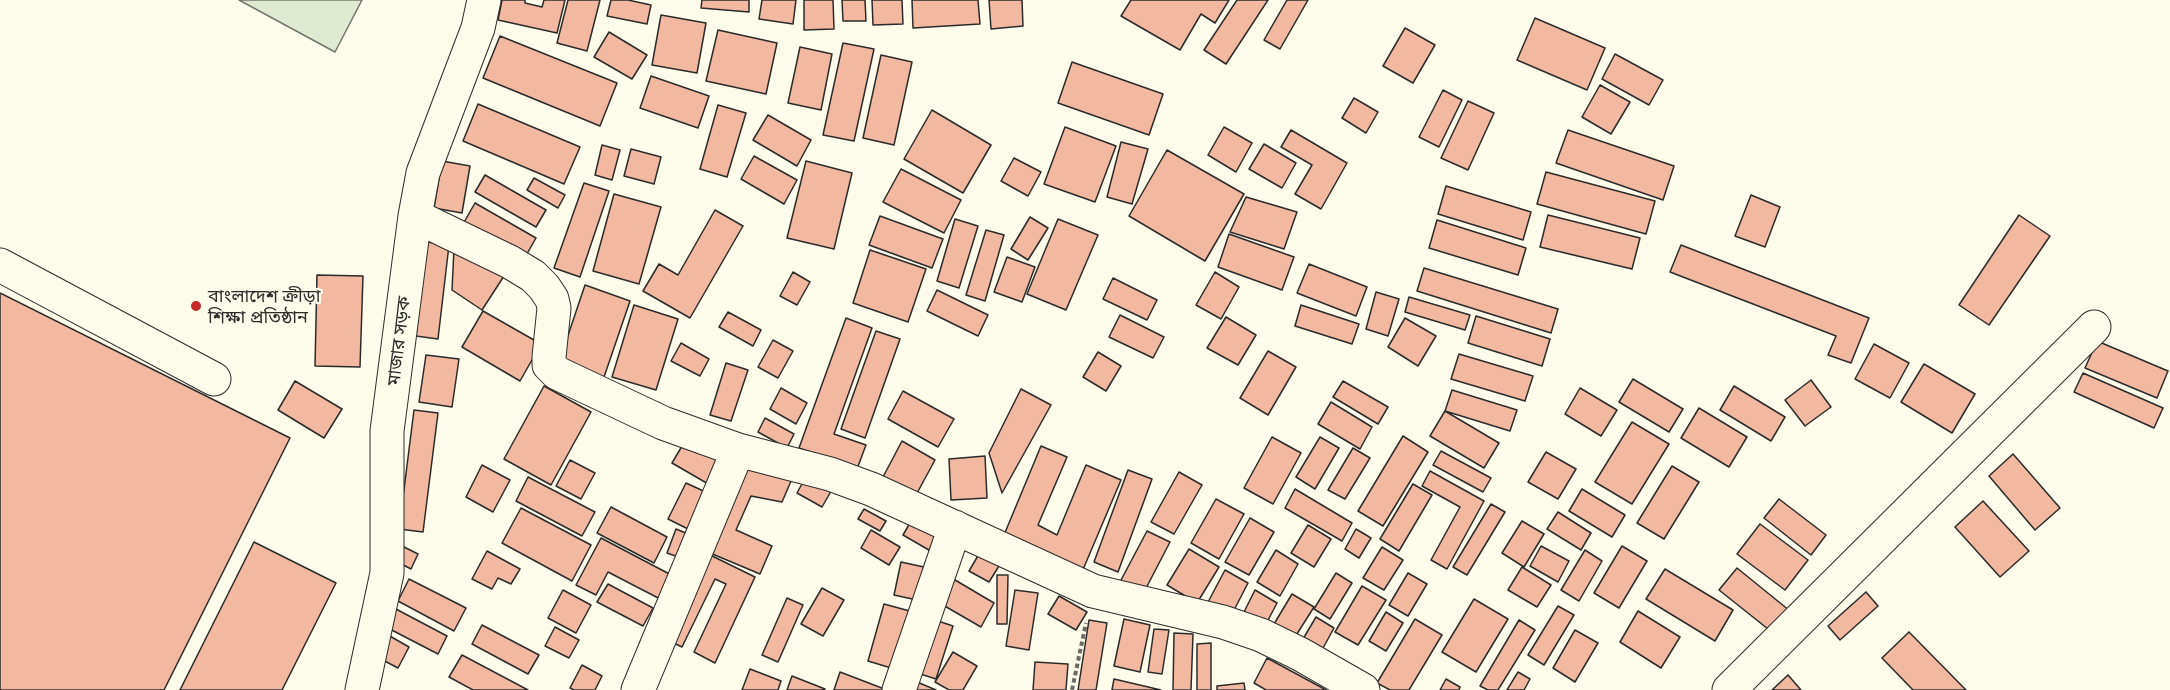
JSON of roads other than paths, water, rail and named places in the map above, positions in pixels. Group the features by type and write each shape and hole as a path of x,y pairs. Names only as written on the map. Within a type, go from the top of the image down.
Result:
{"street":[{"name":"মাজার সড়ক","path":"362,690 387,573 387,431 415,216 423,173 478,28 484,0"},
{"path":"415,216 510,262 533,276 544,287 552,298 554,308 549,365 557,373 663,423 738,450 830,474 871,489 1093,591 1212,620 1261,635 1363,690"},
{"path":"0,265 214,379"},
{"path":"1729,690 2094,327"},
{"path":"638,690 738,450"},
{"path":"899,690 955,527"}],"place":[{"name":"বাংলাদেশ ক্রীড়া শিক্ষা প্রতিষ্ঠান","path":"196,306"}]}
